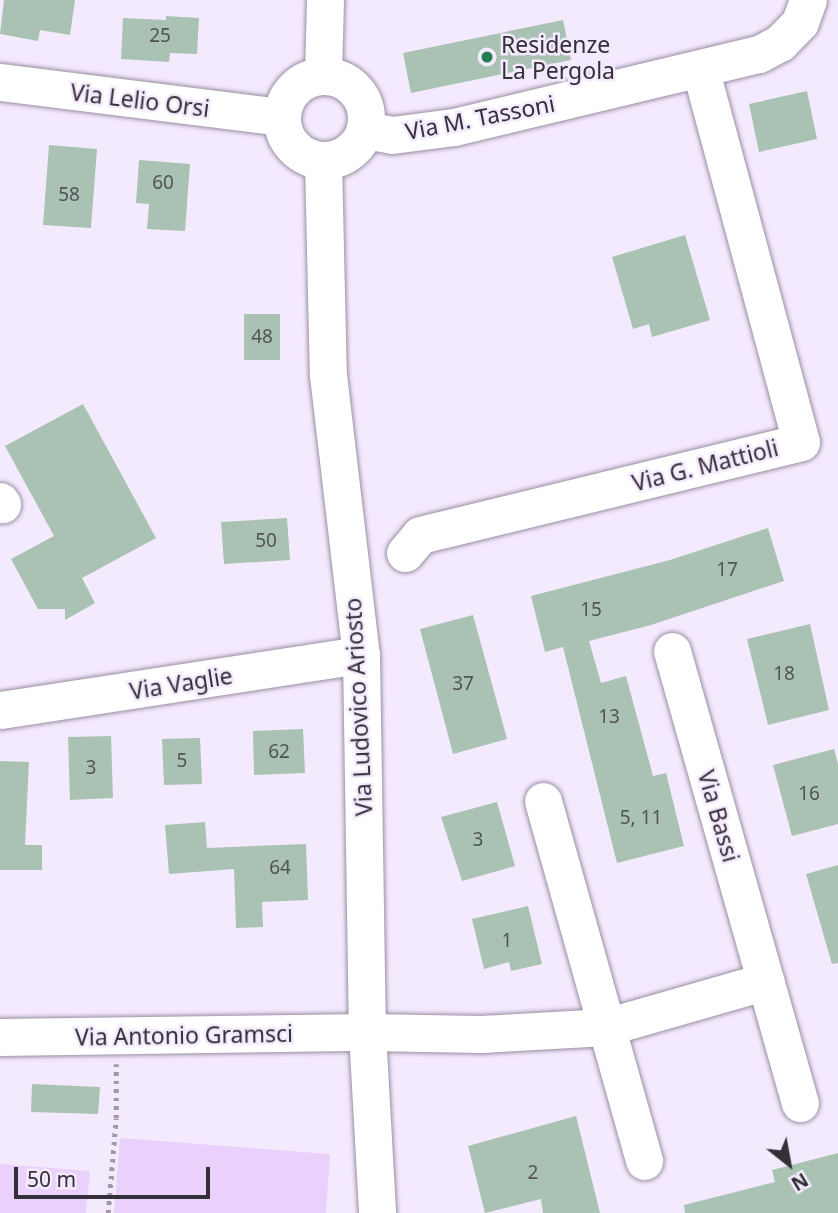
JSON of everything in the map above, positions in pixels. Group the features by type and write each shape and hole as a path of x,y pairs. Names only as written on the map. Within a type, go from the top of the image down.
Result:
{"street":[{"path":"323,76 325,0"},
{"name":"Via M. Tassoni","path":"365,130 392,135 454,127 759,54 780,43 800,22 808,0"},
{"name":"Via G. Mattioli","path":"405,553 420,535 801,442 700,68"},
{"path":"323,76 337,78 358,92 367,117 359,143 349,153 323,161 309,159 288,143 281,117 289,93 310,78 323,76"},
{"name":"Via Lelio Orsi","path":"0,82 281,117"},
{"name":"Via Ludovico Ariosto","path":"323,161 328,375 361,655 367,1032 377,1213"},
{"name":"Via Bassi","path":"672,651 800,1103"},
{"name":"Via Vaglie","path":"0,710 361,655"},
{"path":"543,801 643,1161"},
{"path":"367,1032 481,1034 606,1027 766,981"},
{"name":"Via Antonio Gramsci","path":"0,1037 367,1032"}],"path":[{"path":"108,1213 116,1118 116,1037"}],"shaded area":[{"path":"120,1138 330,1154 326,1213 114,1213"},
{"path":"0,1164 90,1171 86,1213 0,1213"}],"building":[{"path":"4,0 75,0 70,35 40,30 38,41 0,34"},
{"path":"166,16 199,18 197,54 170,53 169,62 121,59 123,18 166,20"},
{"name":"Residenze La Pergola","path":"563,20 571,60 411,93 403,53"},
{"path":"807,91 817,139 759,152 749,104"},
{"path":"49,145 97,149 91,228 43,225"},
{"path":"139,160 190,164 185,231 147,229 149,204 136,203"},
{"path":"685,235 710,320 652,337 649,324 633,329 612,257"},
{"path":"244,314 280,314 280,360 244,360"},
{"path":"83,404 156,538 82,578 95,603 65,620 65,609 38,609 11,559 54,536 5,446"},
{"path":"287,518 290,560 224,564 221,522"},
{"path":"768,528 784,581 651,625 589,641 601,683 626,676 653,776 666,773 684,846 617,863 563,647 545,652 531,596 670,560"},
{"path":"473,615 507,739 453,754 420,629"},
{"path":"810,624 829,710 768,725 747,639"},
{"path":"303,729 305,773 254,775 253,731"},
{"path":"111,736 113,798 70,800 68,737"},
{"path":"200,738 202,784 164,785 162,739"},
{"path":"834,749 838,764 838,824 792,836 773,765"},
{"path":"0,761 29,762 25,845 42,845 42,870 0,870"},
{"path":"497,802 515,866 462,881 441,817"},
{"path":"205,822 207,848 306,844 308,900 262,902 263,927 236,928 234,869 169,874 165,825"},
{"path":"838,865 838,963 832,964 806,874"},
{"path":"528,906 542,964 511,971 509,962 484,969 472,919"},
{"path":"32,1084 100,1087 98,1114 31,1112"},
{"path":"576,1116 600,1213 543,1213 541,1199 485,1213 468,1146"},
{"path":"838,1153 838,1213 685,1213 684,1205 775,1182 772,1170"}],"place":[{"name":"Residenze La Pergola","path":"487,57"}]}
